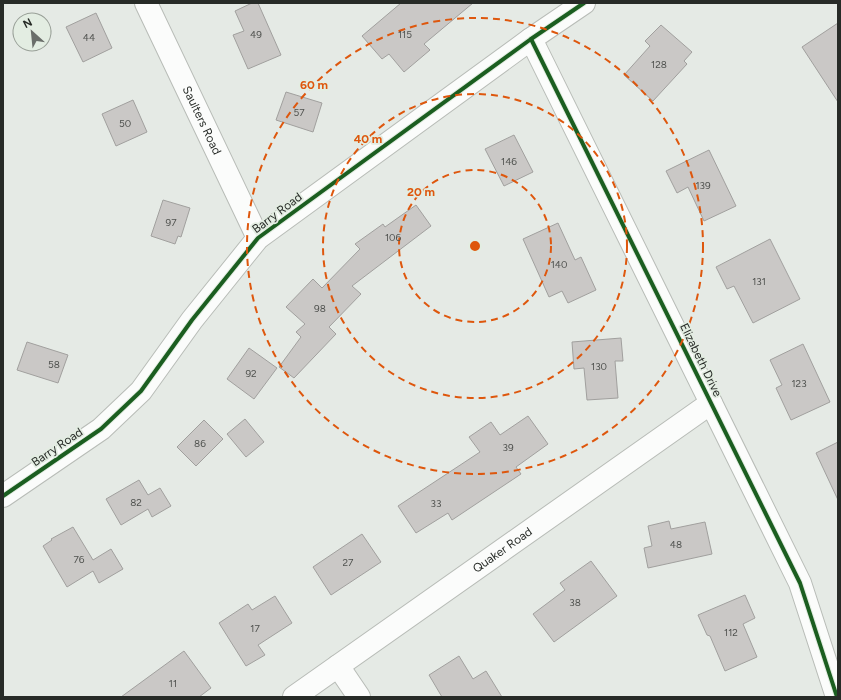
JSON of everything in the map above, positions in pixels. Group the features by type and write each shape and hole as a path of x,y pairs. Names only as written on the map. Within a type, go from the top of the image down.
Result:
{"street":[{"name":"Saulters Road","path":"146,3 258,238"},
{"name":"Barry Road","path":"5,487 101,429 141,391 192,320 258,238 584,3"},
{"name":"Elizabeth Drive","path":"531,40 800,583 837,697"},
{"name":"Quaker Road","path":"294,697 712,403"},
{"path":"338,666 359,697"}],"building":[{"path":"252,3 258,3 281,55 248,69 233,35 244,31 235,11"},
{"path":"401,3 473,3 424,44 430,50 404,72 389,54 382,59 362,36"},
{"path":"96,13 112,48 83,62 66,27"},
{"path":"838,23 838,102 802,47"},
{"path":"661,25 692,52 684,61 687,64 653,101 624,75 650,46 645,41"},
{"path":"286,92 322,103 313,132 276,120"},
{"path":"133,100 147,132 116,146 102,114"},
{"path":"514,135 533,172 504,186 485,149"},
{"path":"709,150 736,206 704,221 688,187 677,193 666,171"},
{"path":"163,200 190,208 181,237 178,236 175,244 151,236"},
{"path":"416,205 431,226 352,286 361,294 329,327 336,334 294,378 279,367 301,337 296,332 305,324 286,307 313,279 322,288 360,249 355,244 383,224 385,227"},
{"path":"558,223 575,260 581,257 596,290 568,303 562,291 549,297 523,239"},
{"path":"770,239 800,299 753,323 734,286 727,289 716,267"},
{"path":"621,338 623,361 615,361 618,398 587,400 584,368 574,369 572,342"},
{"path":"27,342 68,355 58,383 17,370"},
{"path":"803,344 830,402 791,420 776,388 782,385 770,360"},
{"path":"249,348 277,368 254,399 227,379"},
{"path":"528,416 548,444 516,467 521,474 452,520 448,513 416,533 398,506 480,452 469,437 491,422 500,435"},
{"path":"245,419 264,442 246,457 227,434"},
{"path":"204,420 223,439 196,466 177,447"},
{"path":"838,442 838,500 816,453"},
{"path":"139,480 148,495 160,488 171,506 152,517 148,509 121,525 106,499"},
{"path":"669,521 671,529 705,522 712,554 648,568 644,548 652,546 648,526"},
{"path":"73,527 93,560 111,549 123,569 99,583 93,571 67,587 43,546 52,540 51,539"},
{"path":"362,534 381,562 331,595 313,567"},
{"path":"591,561 617,596 554,642 533,614 565,590 560,583"},
{"path":"745,595 755,618 743,624 757,657 725,671 710,636 707,635 698,615"},
{"path":"275,596 292,623 258,645 265,655 246,666 219,623 248,604 252,610"},
{"path":"184,651 211,688 199,697 121,697"},
{"path":"459,656 473,679 486,671 502,697 442,697 429,675"}],"cycle path":[{"path":"3,496 101,429 141,391 192,320 258,238 531,39 584,3"},
{"path":"531,39 800,583 837,697"}]}
